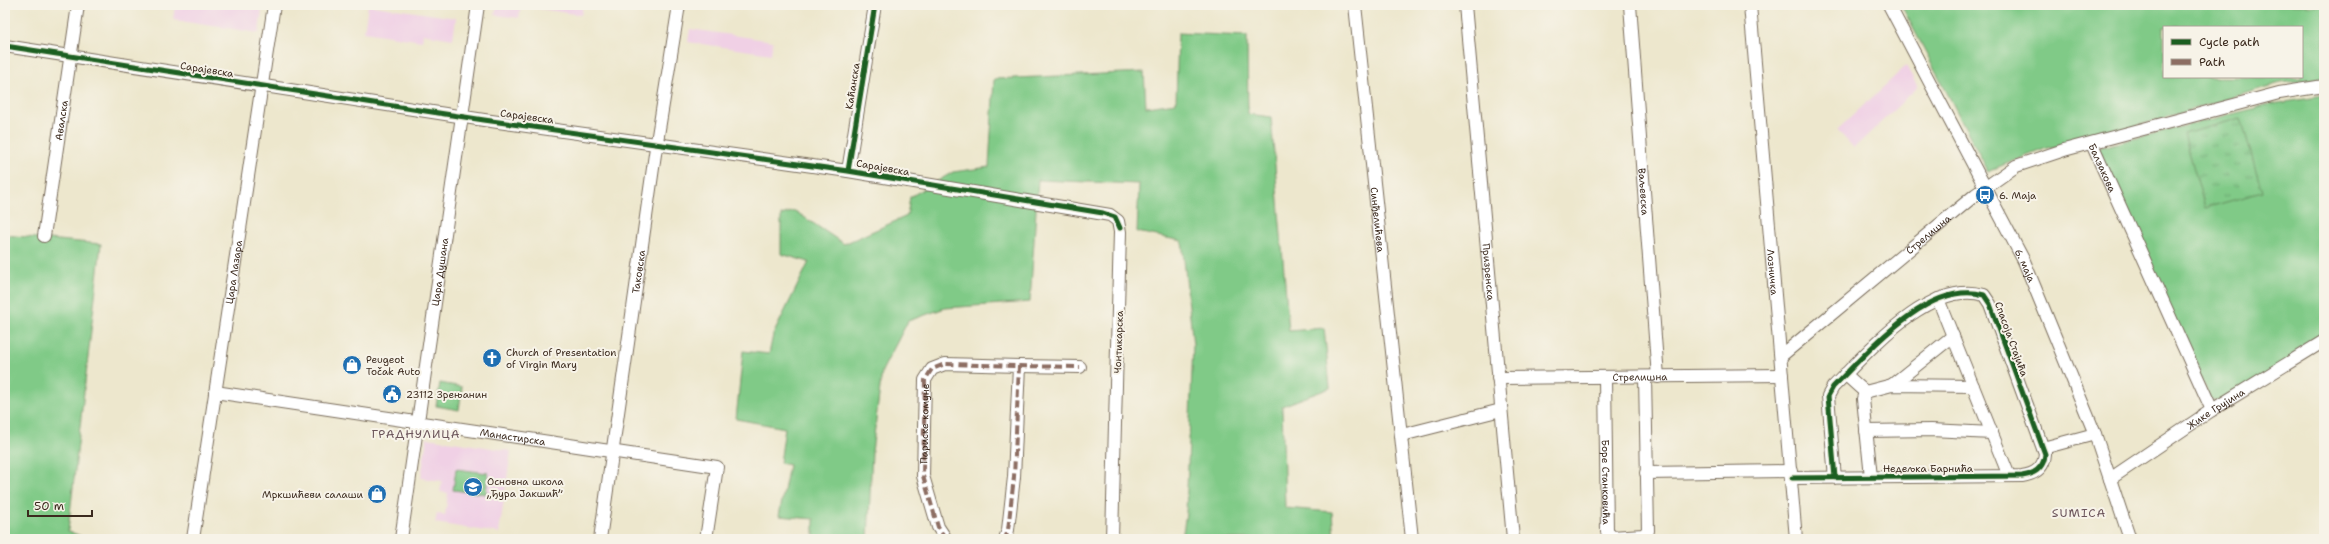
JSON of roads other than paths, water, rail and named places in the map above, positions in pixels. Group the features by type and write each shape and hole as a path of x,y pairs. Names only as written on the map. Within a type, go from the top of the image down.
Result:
{"street":[{"name":"Авалска","path":"44,236 78,5"},
{"name":"Цара Лазара","path":"193,539 274,5"},
{"name":"Цара Душана","path":"401,539 478,5"},
{"name":"Таковска","path":"600,539 657,143 679,5"},
{"name":"Каћанска","path":"848,171 874,5"},
{"name":"Синђелићева","path":"1355,5 1412,539"},
{"name":"Призренска","path":"1465,5 1513,539"},
{"name":"Ваљевска","path":"1630,5 1658,377"},
{"name":"Лозничка","path":"1750,5 1792,474 1796,539"},
{"name":"6. маја","path":"1889,5 2024,261 2095,434 2130,539"},
{"name":"Сарајевска","path":"5,46 462,116 848,171 1046,204"},
{"name":"Балзакова","path":"2212,410 2092,144 2279,93 2324,86"},
{"name":"Стрелишна","path":"1781,356 1985,187 2016,166 2029,160 2092,144"},
{"name":"Чонтикарска","path":"1046,204 1110,215 1118,221 1120,228 1112,539"},
{"name":"Спасоја Стајића","path":"1835,478 1828,396 1833,387 1882,339 1916,310 1938,300 1962,292 1976,293 1988,299 2043,448"},
{"path":"1938,300 2009,476"},
{"path":"1892,385 1953,336"},
{"name":"Жике Грујина","path":"2110,479 2212,410 2324,341"},
{"name":"Париске комуне","path":"946,539 938,527 923,476 925,380 927,374 932,369 945,364 1080,367"},
{"path":"1005,539 1008,530 1014,477 1019,366"},
{"path":"1845,374 1866,392"},
{"name":"Стрелишна","path":"1498,378 1782,375"},
{"name":"Боре Станковића","path":"1605,377 1607,532 1612,536 1643,535 1648,531 1645,377"},
{"path":"1866,392 1892,385 1973,386"},
{"name":"Манастирска","path":"215,392 717,467 706,539"},
{"path":"1866,392 1863,399 1871,477"},
{"path":"1402,435 1501,410"},
{"path":"1866,431 1931,430 1992,433"},
{"path":"2043,448 2095,434"},
{"name":"Недељка Барнића","path":"1792,474 1835,478 2022,476 2036,472 2044,458 2043,448"},
{"path":"1646,473 1792,474"}],"place":[{"name":"6. Маја","path":"1985,195"},
{"name":"Church of Presentation of Virgin Mary","path":"492,358"},
{"name":"Peugeot Točak Auto","path":"352,365"},
{"name":"23112 Зрењанин","path":"392,394"},
{"name":"Основна школа „Ђура Јакшић”","path":"473,487"},
{"name":"Мркшићеви салаши","path":"377,494"}],"district":[{"name":"ГРАДНУЛИЦА","path":"416,434"},
{"name":"SUMICA","path":"2079,513"}]}
